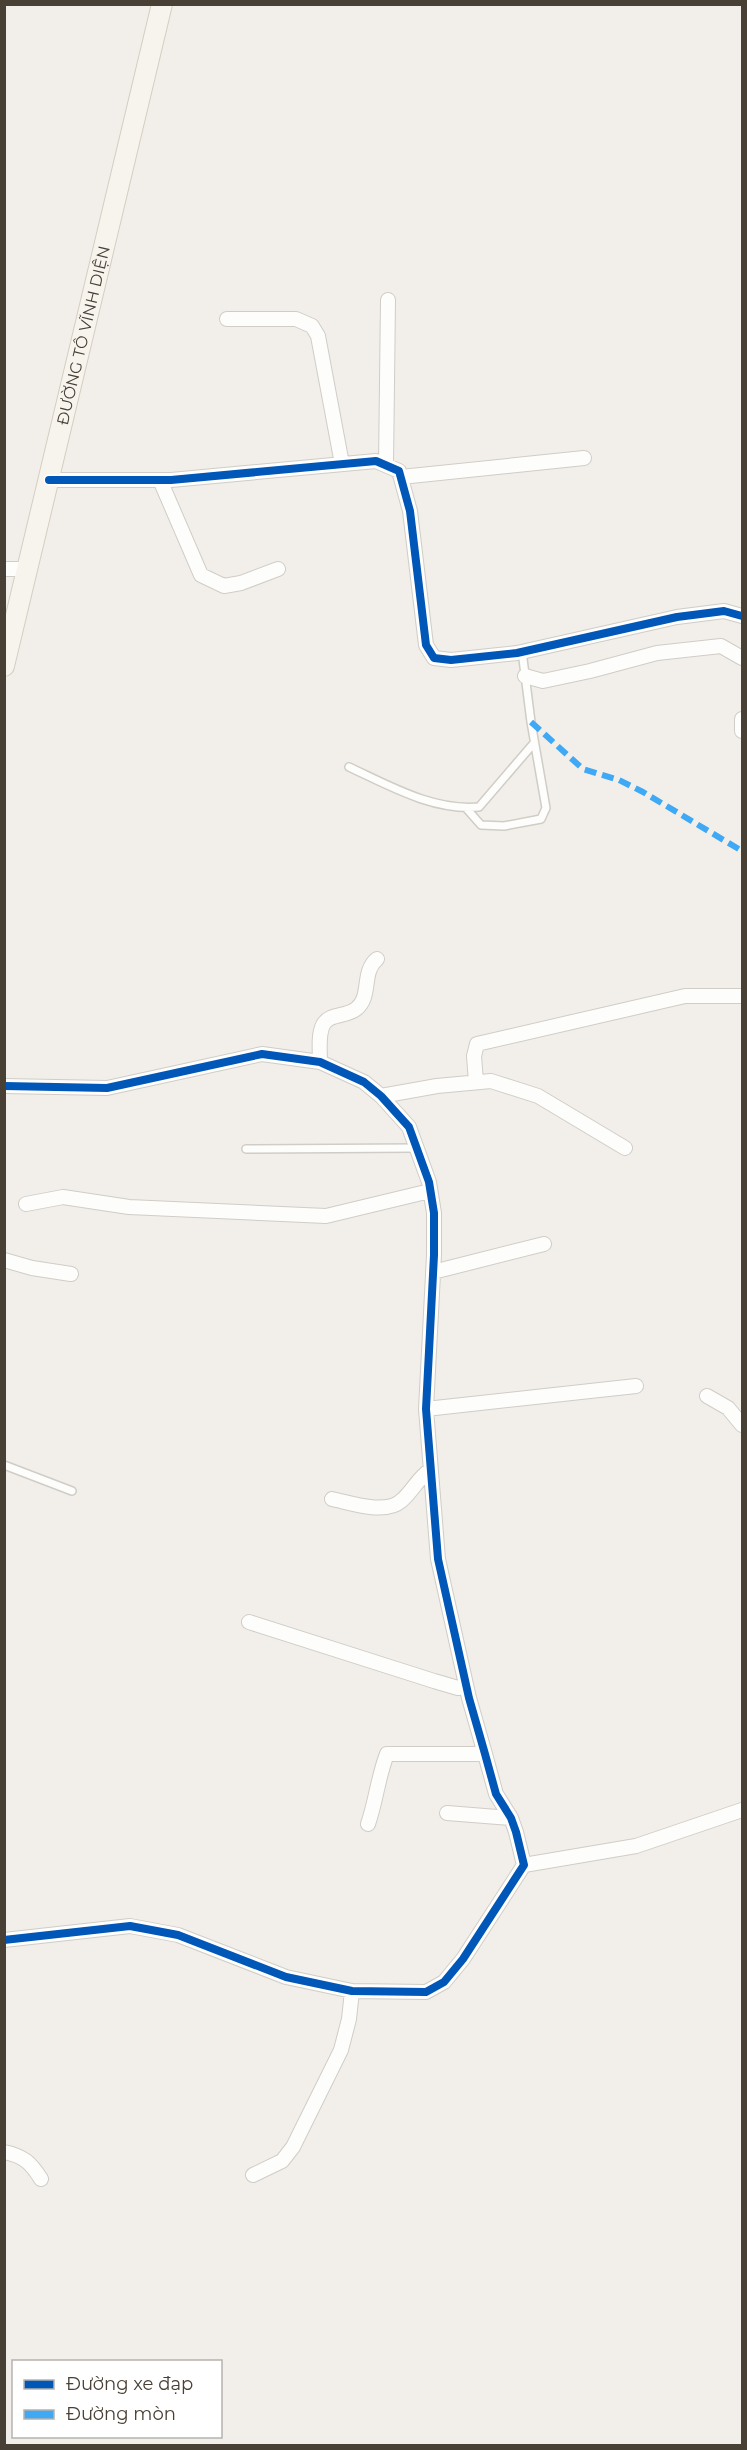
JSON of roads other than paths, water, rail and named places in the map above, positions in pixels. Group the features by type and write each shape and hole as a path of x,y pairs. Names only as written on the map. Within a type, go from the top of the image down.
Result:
{"main road":[{"name":"ĐƯỜNG TÔ VĨNH DIỆN","path":"4,666 162,4"}],"street":[{"path":"386,465 388,300"},
{"path":"227,319 296,319 312,326 318,336 342,464"},
{"path":"401,477 584,458"},
{"path":"49,480 160,480 376,461 399,471 410,511 426,645 434,658 451,660 522,651 677,617 724,611 742,616"},
{"path":"160,480 201,575 224,586 241,583 278,569"},
{"path":"4,569 27,569"},
{"path":"525,676 543,681 657,653 721,646 742,658"},
{"path":"742,719 742,731"},
{"path":"320,1062 324,1024 328,1019 353,1011 359,1006 365,994 369,967 377,959"},
{"path":"476,1082 474,1056 477,1044 685,996 742,996"},
{"path":"4,1086 107,1088 262,1054 320,1062 364,1082 381,1096 409,1127 430,1191 434,1213 426,1409 438,1559 466,1687 484,1754 496,1794 511,1818 524,1864"},
{"path":"381,1096 491,1081 538,1096 625,1148"},
{"path":"26,1204 63,1197 129,1207 326,1216 430,1191"},
{"path":"433,1272 544,1244"},
{"path":"4,1260 32,1269 71,1274"},
{"path":"426,1409 636,1386"},
{"path":"707,1396 728,1408 742,1425"},
{"path":"332,1499 381,1508 393,1506 402,1501 421,1476 430,1470"},
{"path":"249,1622 434,1681 458,1688 466,1687"},
{"path":"368,1824 376,1800 380,1771 387,1754 484,1754"},
{"path":"4,1940 130,1926 178,1935 285,1977 352,1991 426,1992 444,1982 463,1959 524,1864 636,1846 742,1810"},
{"path":"447,1813 511,1818"},
{"path":"253,2175 282,2161 293,2147 341,2049 349,2019 352,1991"},
{"path":"4,2152 19,2155 31,2163 41,2179"}],"lane":[{"path":"466,808 481,825 504,826 541,819 546,808 534,743 522,651"},
{"path":"349,767 420,798 459,809 479,807 534,743"},
{"path":"246,1149 417,1148"},
{"path":"4,1465 72,1491"}]}
